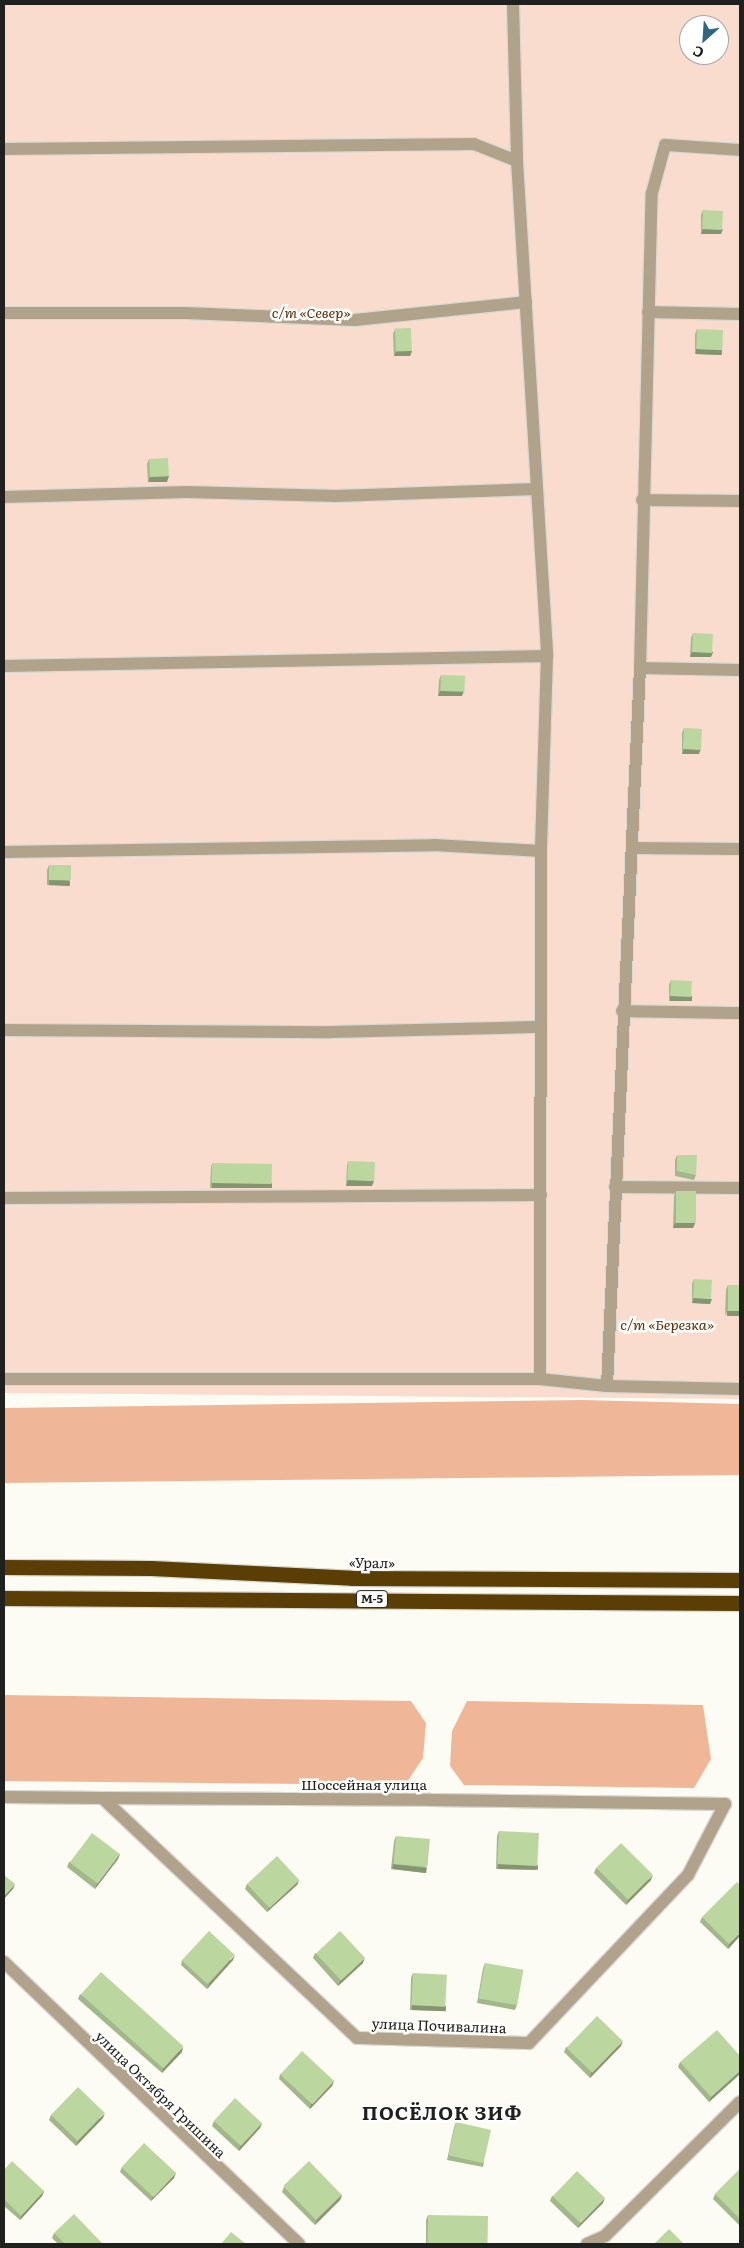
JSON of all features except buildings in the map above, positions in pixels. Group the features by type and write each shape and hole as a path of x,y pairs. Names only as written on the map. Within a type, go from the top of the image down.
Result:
{"highway":[{"name":"«Урал»","path":"4,1567 151,1568 352,1578 740,1580"},
{"name":"М-5","path":"4,1598 740,1603"}],"street":[{"path":"513,4 516,161 548,656 541,851 540,1379"},
{"path":"4,149 474,144 516,161"},
{"path":"607,1386 622,1011 640,668 642,500 652,193 666,145 740,150"},
{"path":"4,313 186,313 355,320 526,302"},
{"path":"648,312 740,314"},
{"path":"4,498 187,492 336,496 537,489"},
{"path":"642,500 740,501"},
{"path":"4,666 548,656"},
{"path":"640,668 740,670"},
{"path":"4,852 434,845 541,851"},
{"path":"632,848 740,849"},
{"path":"622,1011 740,1013"},
{"path":"4,1030 541,1027"},
{"path":"615,1187 740,1188"},
{"path":"4,1198 541,1194"},
{"path":"4,1379 540,1379 607,1386 740,1389"},
{"name":"Шоссейная улица","path":"4,1797 725,1804"},
{"name":"улица Почивалина","path":"102,1798 357,2038 528,2043 688,1876 725,1804"},
{"name":"улица Октября Гришина","path":"4,1962 299,2244"},
{"path":"587,2244 605,2236 740,2102"}],"green space":[{"name":"с/т «Север»","path":"4,4 740,4 740,1399 4,1393"}],"shaded area":[{"path":"582,1400 740,1404 740,1475 4,1483 4,1408"},
{"path":"4,1695 411,1701 426,1723 423,1758 405,1785 4,1781"},
{"path":"467,1701 703,1705 711,1759 694,1788 464,1785 450,1766 452,1731"}],"district":[{"name":"ПОСЁЛОК ЗИФ","path":"442,2113"}],"park label":[{"name":"с/т «Березка»","path":"667,1324"}]}
